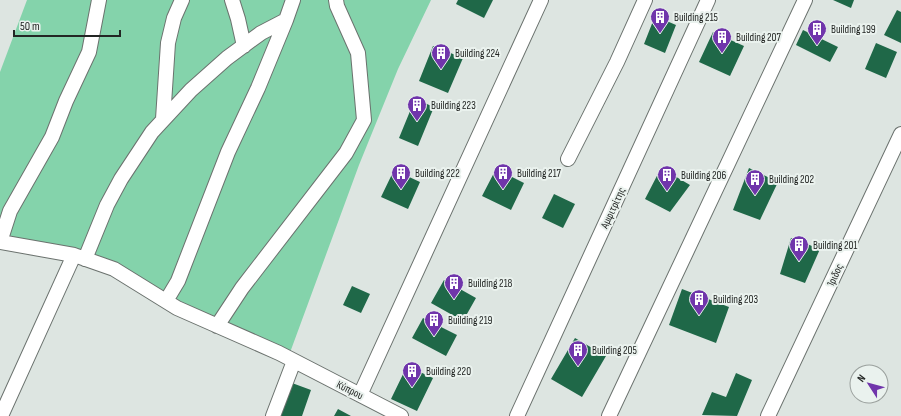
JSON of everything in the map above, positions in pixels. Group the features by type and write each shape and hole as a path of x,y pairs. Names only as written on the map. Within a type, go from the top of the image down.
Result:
{"street":[{"path":"0,242 10,211 52,137 89,52 99,0"},
{"path":"163,119 165,68 168,43 174,18 182,0"},
{"path":"232,0 244,46"},
{"path":"166,302 178,281 228,152 258,88 293,0"},
{"path":"217,326 242,288 346,153 364,120 358,53 336,6 336,0"},
{"path":"360,395 541,0"},
{"path":"568,159 617,62 645,0"},
{"name":"Αμφιτρίτης","path":"517,416 708,0"},
{"path":"609,416 805,0"},
{"path":"1,416 107,204 121,179 152,132 191,90 227,58 261,33 286,20"},
{"name":"Ίριδος","path":"768,416 901,134"},
{"name":"Κύπρου","path":"0,242 80,257 114,269 166,302 279,353 394,414"},
{"path":"273,416 296,362"}],"green space":[{"path":"27,0 431,0 398,69 359,165 288,358 138,279 0,238 0,72"}],"building":[{"path":"458,0 493,0 484,18 456,4"},
{"path":"833,0 854,0 851,8"},
{"path":"897,10 901,12 901,43 884,35"},
{"name":"Building 215","path":"655,16 676,25 665,53 644,44"},
{"name":"Building 199","path":"803,30 838,47 830,62 796,45"},
{"name":"Building 207","path":"713,32 744,46 730,76 699,62"},
{"path":"876,43 897,52 886,78 865,69"},
{"name":"Building 224","path":"433,46 463,58 448,93 419,81"},
{"name":"Building 223","path":"415,99 434,107 418,146 399,138"},
{"name":"Building 206","path":"661,168 690,185 670,212 645,199"},
{"name":"Building 202","path":"749,168 778,182 760,220 733,210"},
{"name":"Building 217","path":"496,169 524,183 511,210 482,196"},
{"name":"Building 222","path":"394,170 420,182 408,209 381,197"},
{"path":"554,194 575,204 563,228 542,218"},
{"name":"Building 201","path":"791,238 820,249 805,283 780,274"},
{"name":"Building 218","path":"444,280 476,298 463,321 431,303"},
{"path":"352,286 370,294 361,313 343,305"},
{"name":"Building 203","path":"682,289 729,307 716,343 669,325"},
{"name":"Building 219","path":"423,318 457,335 446,356 412,338"},
{"name":"Building 205","path":"575,338 606,356 582,397 551,379"},
{"name":"Building 220","path":"407,366 433,378 417,411 391,399"},
{"path":"736,373 752,380 737,416 702,415 712,392 726,397"},
{"path":"292,383 311,390 302,416 280,416"},
{"path":"338,409 351,416 334,416"}],"place":[{"name":"Building 215","path":"660,34"},
{"name":"Building 199","path":"817,46"},
{"name":"Building 207","path":"722,54"},
{"name":"Building 224","path":"441,70"},
{"name":"Building 223","path":"417,122"},
{"name":"Building 222","path":"401,190"},
{"name":"Building 217","path":"503,190"},
{"name":"Building 206","path":"667,192"},
{"name":"Building 202","path":"755,196"},
{"name":"Building 201","path":"799,262"},
{"name":"Building 218","path":"454,300"},
{"name":"Building 203","path":"699,316"},
{"name":"Building 219","path":"434,337"},
{"name":"Building 205","path":"578,367"},
{"name":"Building 220","path":"412,388"}]}
